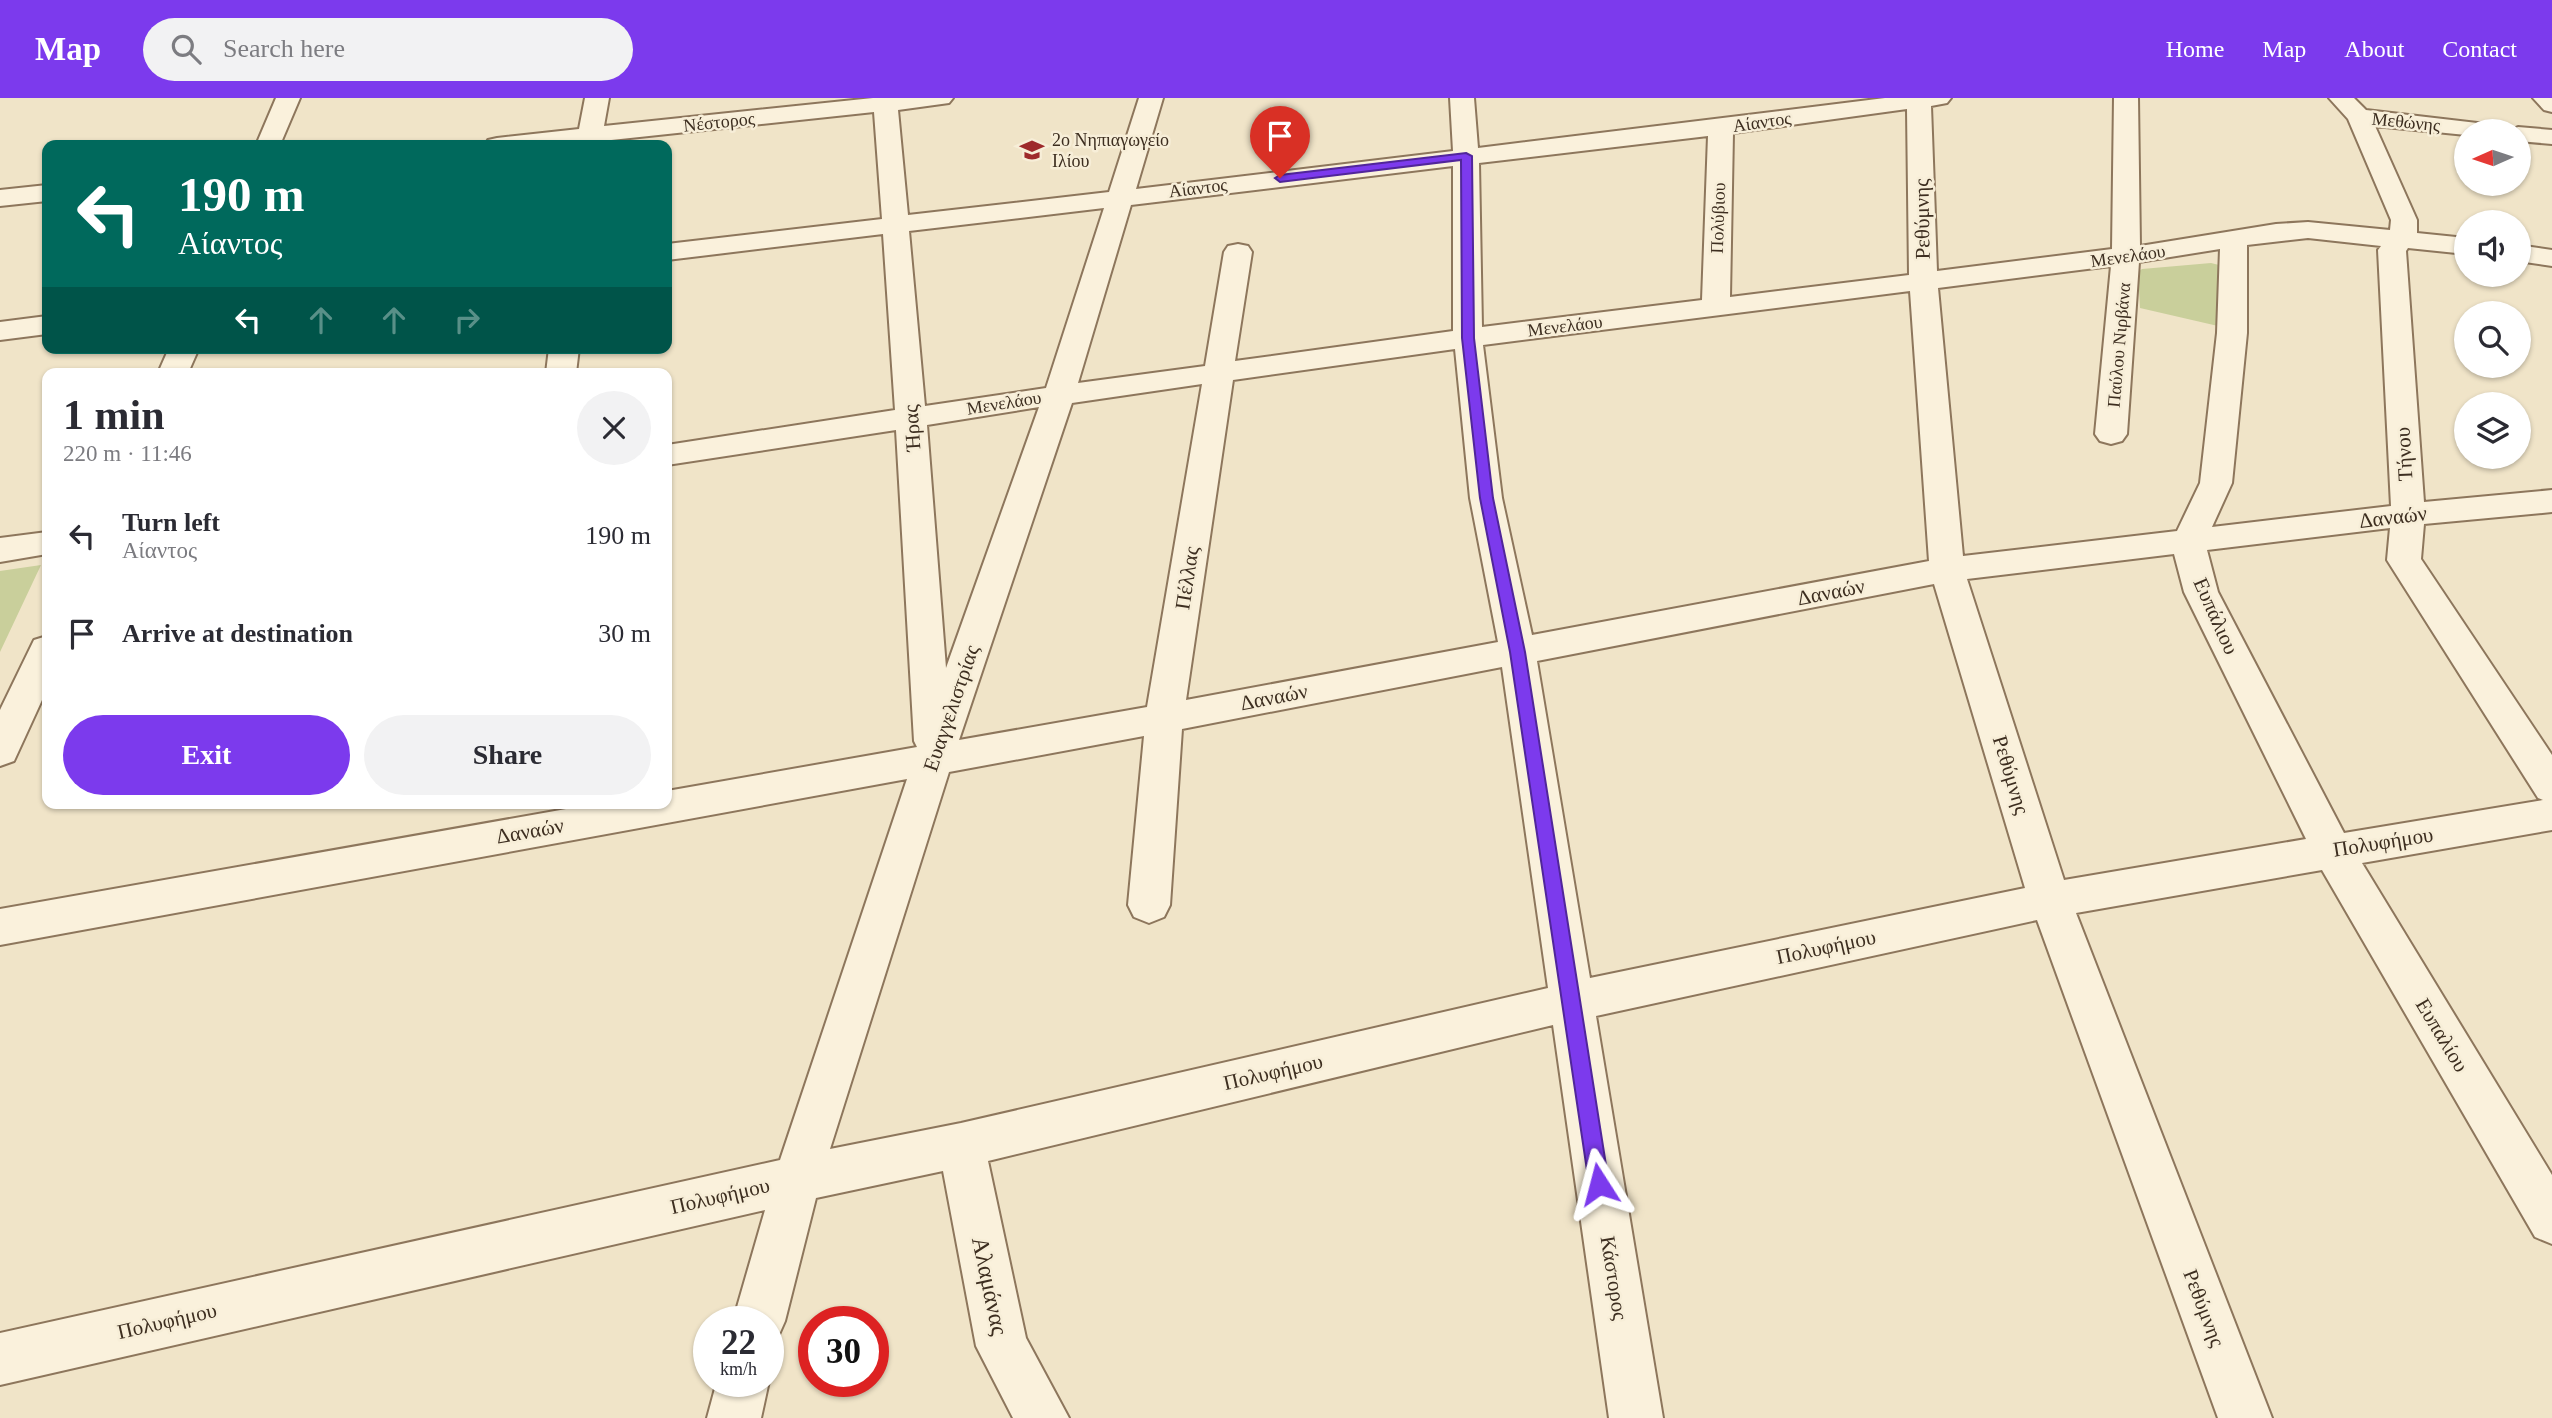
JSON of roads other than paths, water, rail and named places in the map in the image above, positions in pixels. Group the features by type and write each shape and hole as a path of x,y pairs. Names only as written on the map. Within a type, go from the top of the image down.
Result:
{"street":[{"path":"270,140 288,98"},
{"path":"590,140 597,98"},
{"name":"Νέστορος","path":"590,140 886,101 941,98"},
{"name":"Ευαγγελιστρίας","path":"763,1306 797,1179 934,757 1059,395 1152,98"},
{"name":"Κάστορος","path":"1462,98 1466,156 1468,338 1486,498 1518,652 1636,1418"},
{"path":"2126,98 2126,256"},
{"path":"2545,98 2552,105"},
{"name":"Αίαντος","path":"672,251 1720,127 1929,99"},
{"name":"Ρεθύμνης","path":"1929,99 1923,282 1947,570 2050,900 2245,1418"},
{"name":"Ήρας","path":"886,101 934,757"},
{"name":"Μεθώνης","path":"2350,108 2454,125"},
{"name":"Τήνου","path":"2350,108 2404,220 2403,238 2392,250 2408,515 2404,560 2552,787"},
{"name":"Πολύβιου","path":"1716,309 1720,127"},
{"path":"2531,135 2552,137"},
{"path":"0,198 42,194"},
{"name":"Μενελάου","path":"672,454 1059,395 1468,338 2126,256 2276,232 2308,229 2454,244"},
{"path":"2188,542 2216,483 2232,333 2234,240"},
{"name":"Πέλλας","path":"1149,905 1164,718 1221,374 1238,252"},
{"path":"2531,255 2552,257"},
{"name":"Παύλου Νιρβάνα","path":"2111,434 2126,256"},
{"path":"0,331 42,326"},
{"name":"Δαναών","path":"672,796 934,757 1164,718 1947,570 2516,502 2552,501"},
{"name":"Ευπάλιου","path":"2188,542 2201,592 2332,850"},
{"path":"0,550 42,544"},
{"path":"0,751 42,660"},
{"name":"Δαναών","path":"0,927 506,820 581,809"},
{"name":"Πολυφήμου","path":"0,1359 797,1179 961,1145 1570,1002 2050,900 2552,814"},
{"name":"Ευπαλίου","path":"2332,850 2552,1220"},
{"name":"Αλαμάνας","path":"961,1145 1002,1346 1042,1418"},
{"path":"734,1418 739,1397"}],"place":[{"name":"2ο Νηπιαγωγείο Ιλίου","path":"1032,150"}]}
